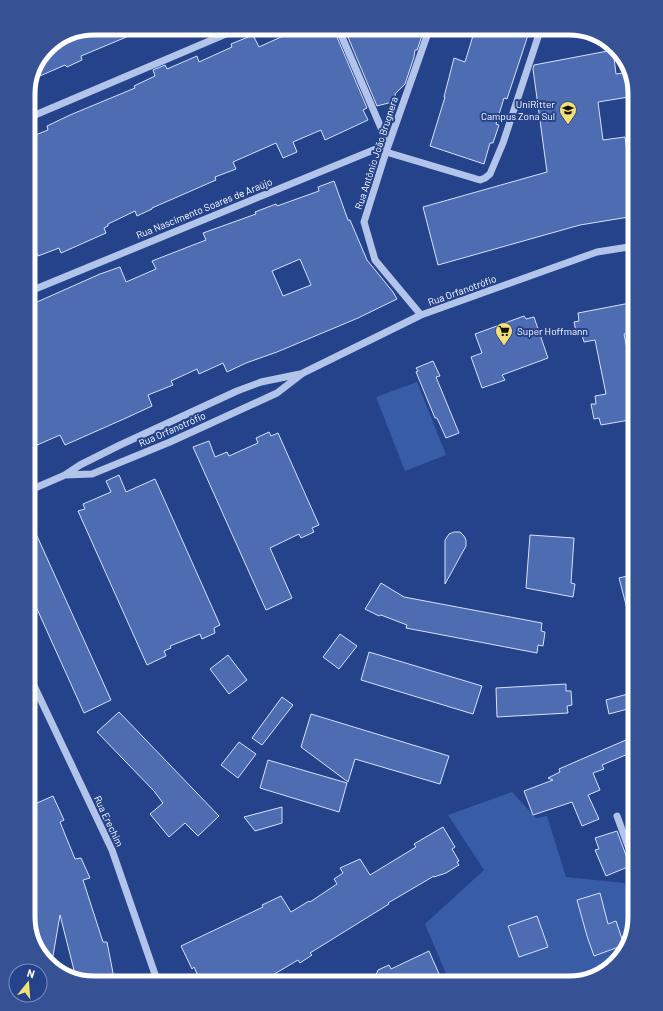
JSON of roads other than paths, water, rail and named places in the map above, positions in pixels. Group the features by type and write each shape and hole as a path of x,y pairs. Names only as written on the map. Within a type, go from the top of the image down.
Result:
{"street":[{"path":"35,115 224,35"},
{"path":"341,35 388,144"},
{"name":"Rua Antônio João Brugnera","path":"421,315 374,260 364,222 388,144 427,35"},
{"path":"386,152 480,180 485,178 490,174 503,143 539,35"},
{"name":"Rua Nascimento Soares de Araújo","path":"35,289 388,144"},
{"name":"Rua Orfanotrófio","path":"65,475 92,474 170,442 277,393 303,373 421,315 597,252 628,247"},
{"name":"Rua Orfanotrófio","path":"35,488 65,475 80,465 120,445 237,391 261,382 303,373"},
{"name":"Rua Erechim","path":"35,688 112,850 156,976"},
{"path":"617,816 628,846"}],"place":[{"name":"UniRitter Campus Zona Sul","path":"568,125"},
{"name":"Super Hoffmann","path":"504,346"}]}
